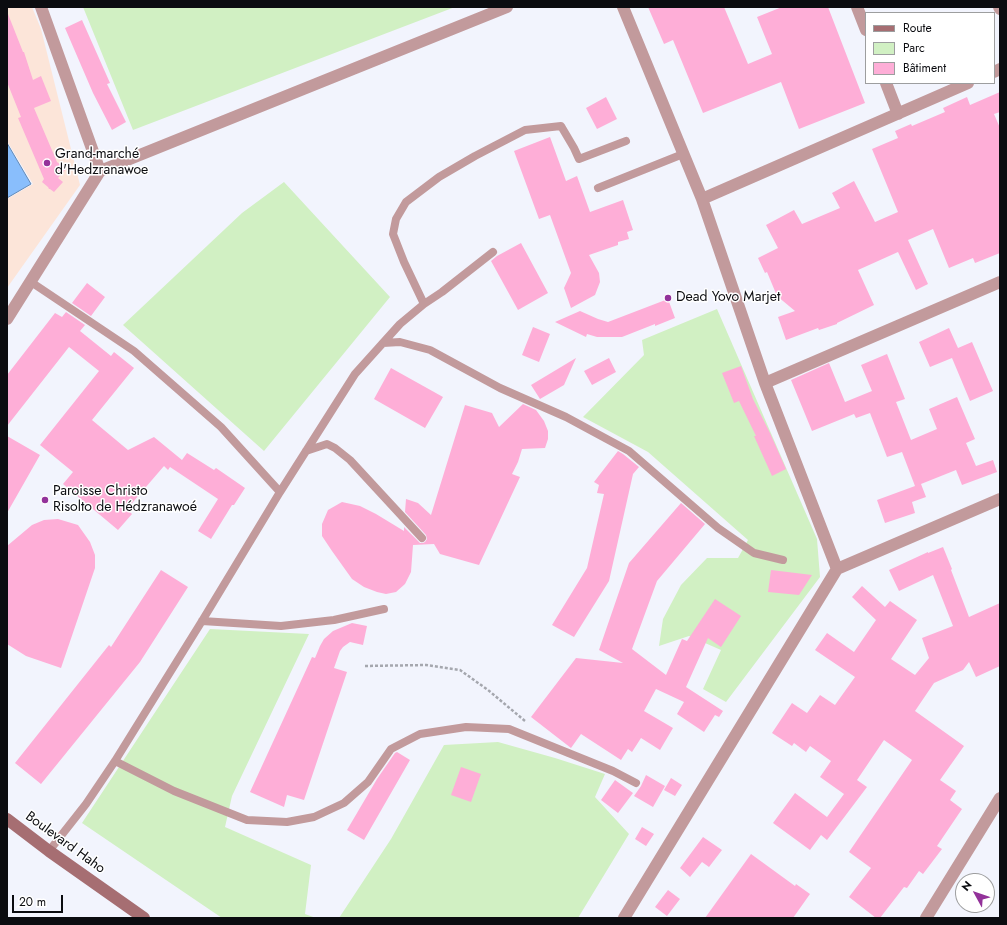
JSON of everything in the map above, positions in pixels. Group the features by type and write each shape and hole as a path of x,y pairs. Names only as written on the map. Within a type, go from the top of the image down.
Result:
{"main road":[{"name":"Boulevard Haho","path":"7,819 49,851 144,918"}],"street":[{"path":"41,7 100,171"},
{"path":"7,319 100,171 507,7"},
{"path":"623,7 702,199 765,384 837,569"},
{"path":"857,7 865,27"},
{"path":"886,84 898,114"},
{"path":"702,199 966,84"},
{"path":"765,384 1000,282"},
{"path":"626,917 837,569 1000,499"},
{"path":"926,918 1000,798"}],"lane":[{"path":"424,304 404,262 393,234 396,219 406,202 439,177 525,130 561,126 579,159 626,142"},
{"path":"598,188 683,154"},
{"path":"49,851 86,804 115,761 280,492 355,374 400,324 493,252"},
{"path":"31,282 134,352 221,427 280,492"},
{"path":"383,343 400,342 430,350 500,388 566,417 629,451 718,528 754,553 783,560"},
{"path":"306,451 326,444 335,448 350,460 422,538"},
{"path":"202,621 281,626 334,620 384,609"},
{"path":"115,761 174,791 247,820 287,822 314,817 344,803 368,782 391,749 420,734 466,727 509,729 613,771 636,783"}],"path":[{"path":"365,666 426,665 460,670 494,695 529,724"}],"shaded area":[{"name":"Grand-marché d'Hedzranawoe","path":"7,7 32,7 41,29 80,185 7,288 7,199 33,184 7,141"}],"green space":[{"path":"83,7 455,7 133,130"},
{"path":"284,182 390,297 264,451 123,325 242,213"},
{"path":"717,309 817,539 820,577 726,702 703,689 721,650 689,636 659,646 663,619 681,585 707,558 738,558 748,540 648,452 583,417 644,355 642,340"},
{"path":"210,629 309,634 232,796 225,827 311,865 305,914 316,918 222,918 82,823"},
{"path":"498,742 605,774 595,797 629,834 578,918 339,918 391,839 444,745"}],"water":[{"path":"7,143 31,184 7,198"}],"building":[{"path":"648,7 724,7 748,64 772,54 757,17 782,7 828,7 865,103 799,129 781,82 703,113 673,40 664,44"},
{"path":"7,14 24,52 33,80 41,76 51,101 34,108 57,162 66,169 58,178 63,182 54,192 42,182 44,179 18,118 21,117 7,82"},
{"path":"82,20 110,83 107,84 126,122 112,130 93,93 65,28"},
{"path":"1000,92 1000,112 994,114 1000,128 1000,253 975,263 973,258 949,268 933,229 908,240 928,284 916,290 898,252 858,270 874,305 837,324 819,330 818,328 786,340 778,317 795,311 777,296 767,272 765,273 758,258 778,248 766,225 794,210 802,224 840,208 832,193 854,181 875,222 898,212 872,149 898,138 895,131 911,124 912,126 945,112 943,108 967,97 970,105"},
{"path":"606,97 617,119 597,129 586,108"},
{"path":"550,137 566,181 577,176 590,212 623,200 633,230 627,232 629,239 618,242 618,245 589,255 599,273 600,282 595,295 571,308 564,288 571,273 550,215 539,219 514,151"},
{"path":"521,243 548,293 518,310 491,261 497,256"},
{"path":"87,283 105,297 91,316 72,303"},
{"path":"668,299 675,318 622,337 597,337 587,334 586,337 555,322 580,311 608,322"},
{"path":"66,312 85,325 80,331 111,356 114,352 134,368 92,420 128,450 154,437 182,460 187,453 214,470 216,468 245,488 234,505 232,505 211,539 198,531 218,499 170,467 168,470 164,466 127,509 132,514 118,530 63,484 73,472 40,445 99,371 69,347 7,426 7,375 55,313 62,317"},
{"path":"533,327 550,334 539,362 522,355"},
{"path":"949,328 958,348 972,342 993,391 970,401 952,358 930,367 919,342"},
{"path":"887,354 905,399 896,402 911,440 937,429 929,409 957,397 975,439 966,443 976,466 993,460 997,472 962,485 956,470 921,484 926,497 912,502 915,513 885,523 877,500 915,486 902,452 887,457 870,413 856,418 854,414 812,431 791,380 829,363 845,402 872,391 861,365"},
{"path":"576,358 564,385 540,399 531,385"},
{"path":"609,358 616,372 592,385 584,371"},
{"path":"741,366 753,399 786,469 772,476 754,436 756,436 739,401 734,403 722,373"},
{"path":"391,368 443,397 425,428 374,399"},
{"path":"523,404 536,410 544,421 548,431 548,439 545,448 522,449 512,474 520,477 479,565 440,554 434,544 413,545 411,572 405,584 396,592 386,594 377,592 364,587 352,579 322,536 322,524 328,510 342,502 360,506 404,531 404,527 420,543 425,542 427,539 426,535 405,512 406,499 418,503 431,515 465,405 492,413 499,427"},
{"path":"7,436 40,455 7,513"},
{"path":"618,451 639,467 633,474 609,581 574,637 552,625 587,568 604,494 597,493 599,485 594,482"},
{"path":"681,503 705,524 657,581 632,649 666,675 682,639 687,641 715,599 741,616 721,647 708,638 686,687 723,711 719,717 715,715 704,732 677,714 684,702 656,689 644,711 673,728 660,750 641,738 632,752 628,749 621,760 581,734 571,748 531,717 576,658 623,663 599,650 629,563"},
{"path":"58,519 78,525 90,542 95,555 95,568 61,668 26,656 7,644 7,546 32,525 44,520"},
{"path":"943,547 969,617 1000,603 1000,666 976,677 969,662 963,670 934,683 915,711 964,746 940,780 956,791 950,800 962,809 937,846 942,849 923,874 919,871 907,888 904,887 880,918 876,918 849,897 871,868 849,852 912,760 884,740 857,780 867,787 827,840 821,835 810,850 773,823 795,793 827,817 844,794 820,777 831,761 810,746 806,752 794,743 792,746 772,733 792,703 807,713 820,695 835,705 855,677 815,650 827,633 854,652 876,620 852,597 862,586 885,607 890,601 917,620 891,659 915,675 929,658 922,638 953,626 933,575 899,591 889,570 928,552"},
{"path":"161,570 188,587 140,662 41,784 15,763 109,645 111,647"},
{"path":"771,570 812,575 799,595 768,592"},
{"path":"352,623 367,626 363,645 350,642 340,651 334,668 347,672 304,800 287,795 284,807 250,792 312,657 315,658 324,639 333,631"},
{"path":"397,752 410,760 364,840 347,830 377,779"},
{"path":"461,767 481,774 471,802 451,795"},
{"path":"646,775 665,786 653,807 634,796"},
{"path":"671,778 682,785 675,796 664,790"},
{"path":"615,780 633,793 618,813 601,800"},
{"path":"642,827 654,834 646,846 635,839"},
{"path":"703,837 722,850 709,867 702,862 690,877 680,868"},
{"path":"751,854 795,886 796,884 810,894 793,918 705,918"},
{"path":"668,890 680,899 667,916 655,907"}],"place":[{"name":"Grand-marché d'Hedzranawoe","path":"47,163"},
{"name":"Dead Yovo Marjet","path":"668,298"},
{"name":"Paroisse Christo Risolto de Hédzranawoé","path":"45,500"}]}
